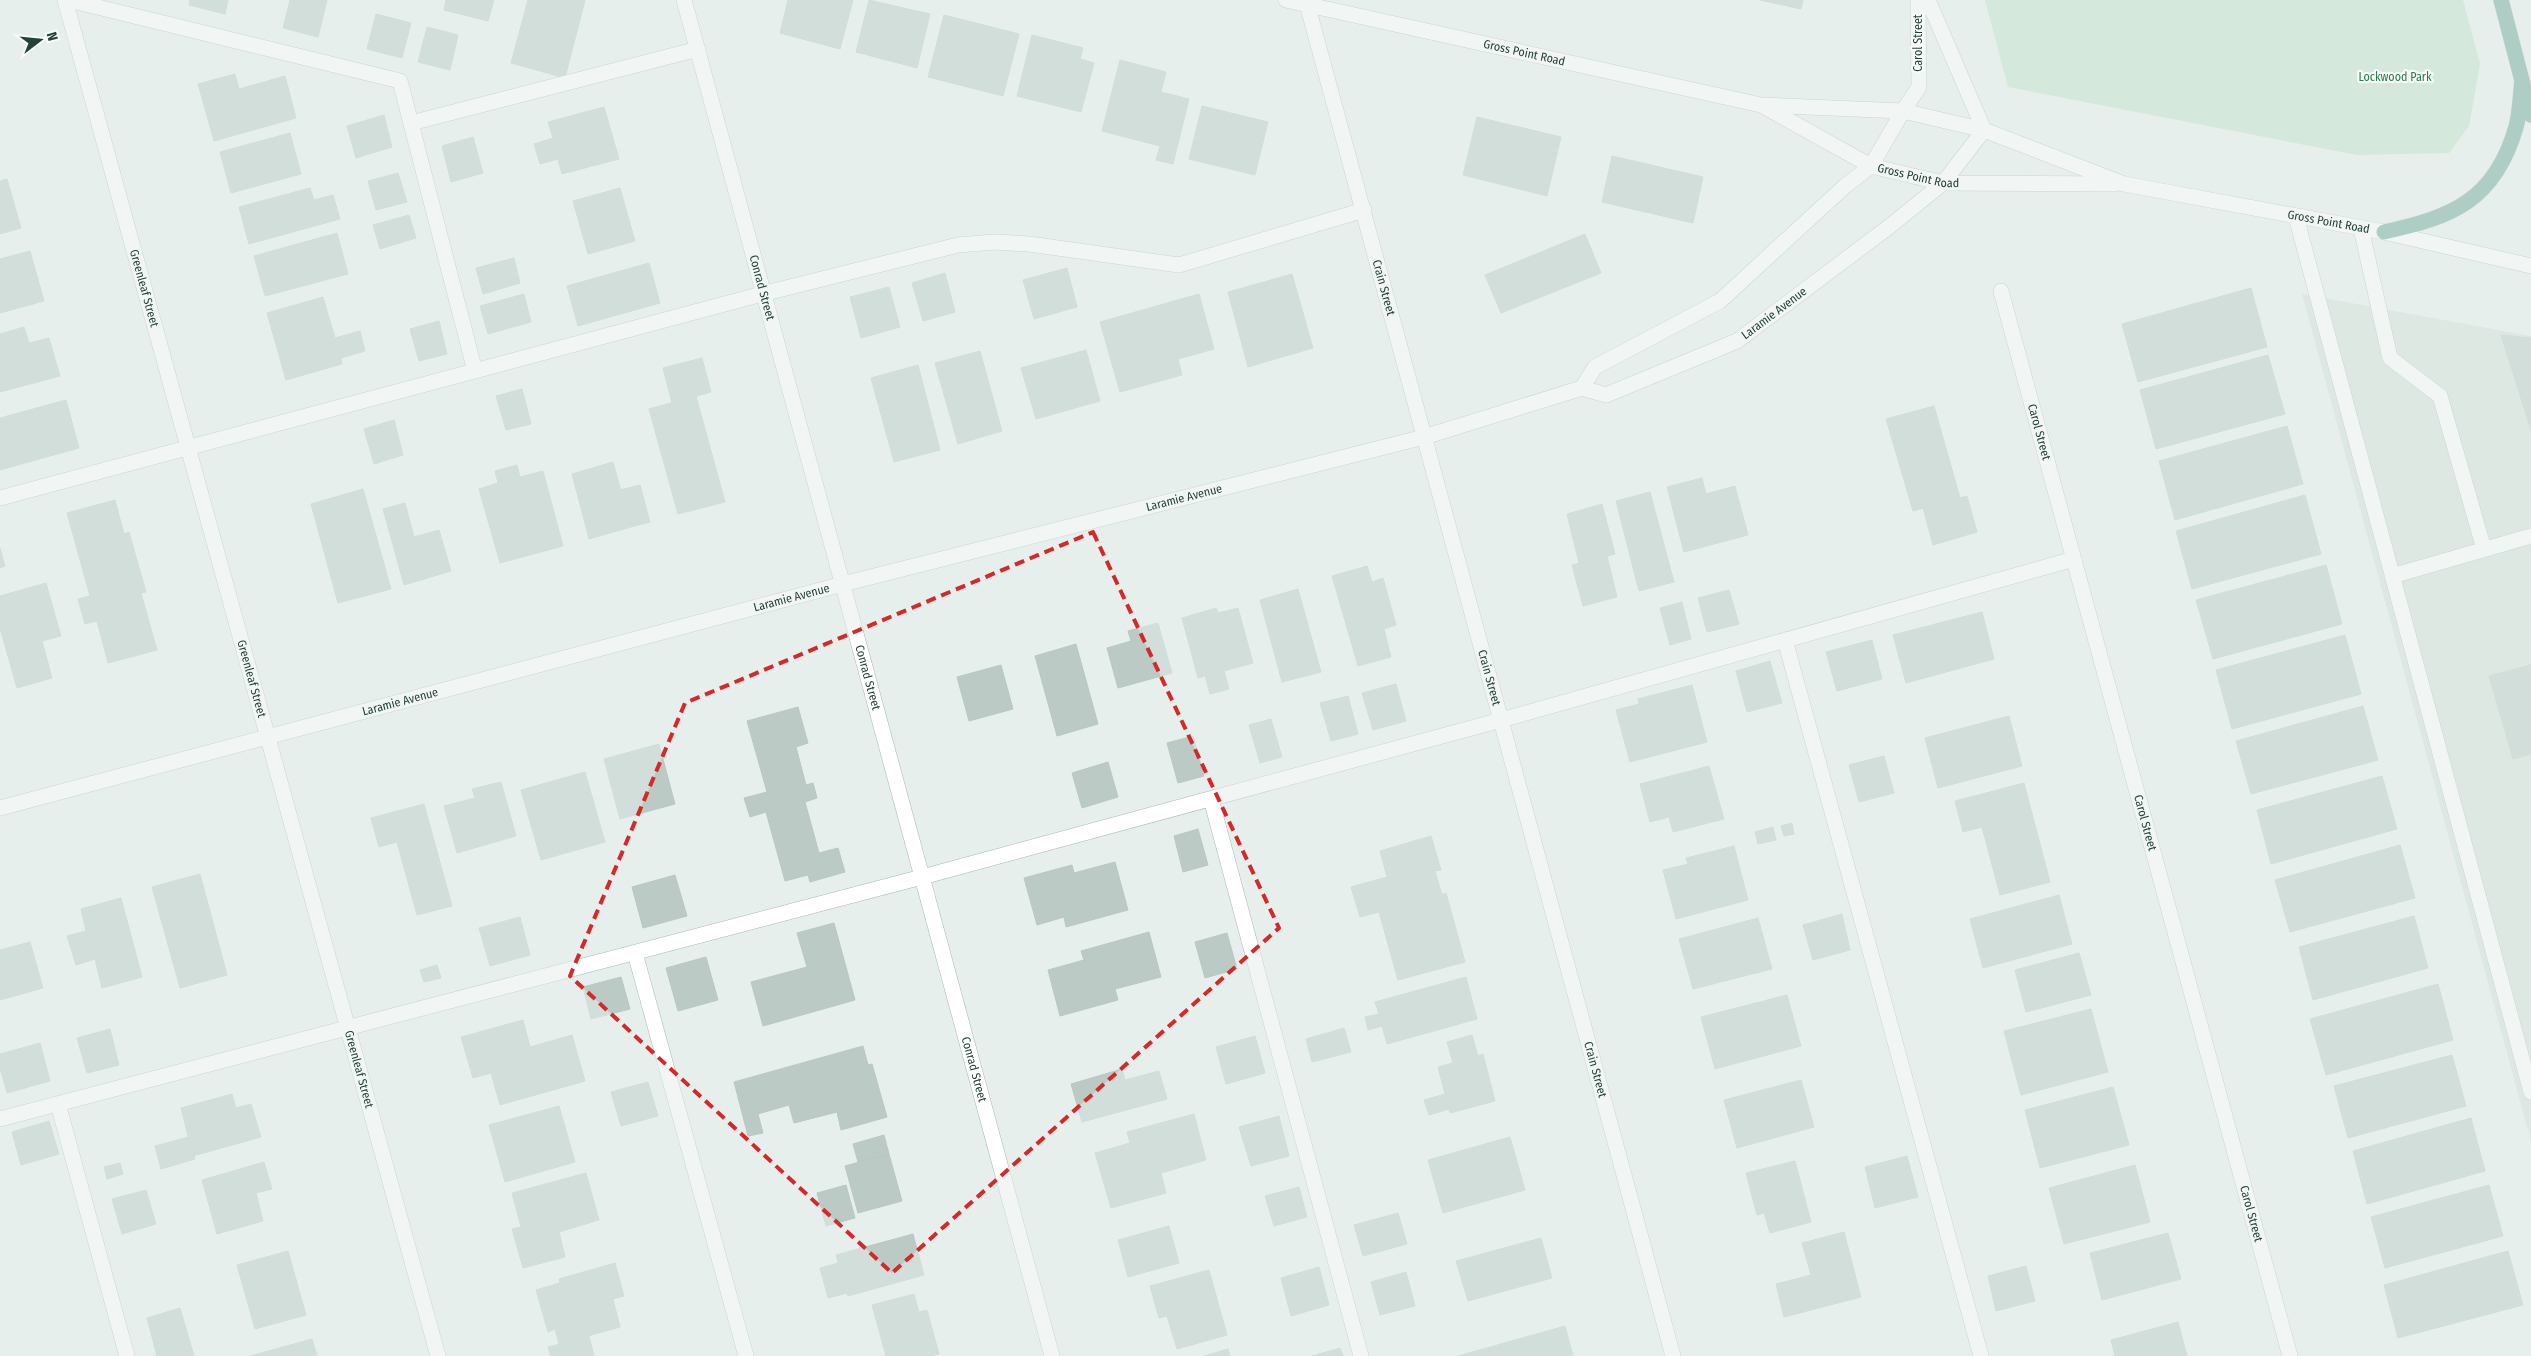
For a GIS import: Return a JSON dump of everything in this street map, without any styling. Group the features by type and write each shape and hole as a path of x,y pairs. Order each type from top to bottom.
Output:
{"main road":[{"path":"2501,0 2531,115"},
{"path":"2384,232 2427,223 2458,208 2486,187 2505,159 2517,125 2522,81"}],"street":[{"path":"67,0 400,81 475,371"},
{"name":"Greenleaf Street","path":"67,0 188,448 438,1356"},
{"name":"Conrad Street","path":"684,0 762,294 843,584 1052,1356"},
{"name":"Gross Point Road","path":"1286,0 1761,105 1903,111 1984,130 2124,184 2384,232 2531,266"},
{"name":"Carol Street","path":"1870,166 1919,88 1918,0"},
{"name":"Carol Street","path":"1928,0 1984,130"},
{"name":"Crain Street","path":"1306,3 1364,210 1674,1356"},
{"path":"411,123 698,49"},
{"name":"Gross Point Road","path":"1761,105 1870,166 1942,183 2124,184"},
{"name":"Laramie Avenue","path":"0,808 843,584 1424,437 1582,388 1606,395 1737,340 1890,226 1942,183 1984,130"},
{"path":"1582,388 1595,367 1720,301 1845,186 1870,166"},
{"path":"0,498 762,294 958,245 994,242 1029,244 1179,265 1364,210"},
{"path":"2296,217 2392,576 2525,1048 2531,1092"},
{"path":"2361,228 2390,358 2440,396 2484,549"},
{"name":"Carol Street","path":"2001,291 2290,1356"},
{"path":"2392,576 2531,536"},
{"path":"0,1119 348,1029 1211,799 1501,720 2074,559"},
{"path":"1785,640 1981,1356"},
{"path":"1211,799 1361,1356"},
{"path":"635,953 746,1356"},
{"path":"58,1104 127,1356"}],"highlighted area":[{"path":"1093,532 1279,928 892,1273 570,976 685,703"}],"shaded area":[{"path":"2302,294 2531,336 2531,1142"}],"green space":[{"name":"Lockwood Park","path":"1985,0 2463,0 2480,64 2469,126 2449,153 2357,155 2008,87"}],"building":[{"path":"190,0 228,0 225,14 189,5"},
{"path":"290,0 327,0 318,37 283,28"},
{"path":"446,0 494,0 488,21 444,10"},
{"path":"528,0 585,0 565,78 511,63"},
{"path":"788,0 853,0 840,49 780,33"},
{"path":"869,0 930,14 917,68 856,52"},
{"path":"1760,0 1803,0 1801,9"},
{"path":"376,14 411,23 402,58 367,49"},
{"path":"944,15 1019,34 1003,96 928,77"},
{"path":"427,27 458,35 450,70 418,62"},
{"path":"1032,35 1083,48 1080,59 1094,63 1081,112 1017,96"},
{"path":"1120,60 1166,72 1161,92 1189,99 1173,164 1156,160 1160,146 1102,131"},
{"path":"235,74 239,89 285,76 296,118 214,141 198,84"},
{"path":"1202,106 1268,122 1255,175 1189,159"},
{"path":"604,107 619,159 562,174 558,159 540,164 534,144 553,138 548,122"},
{"path":"384,115 392,147 356,158 347,126"},
{"path":"1477,117 1561,137 1547,196 1463,175"},
{"path":"290,133 301,174 231,193 220,152"},
{"path":"473,137 483,173 451,182 442,146"},
{"path":"1612,156 1703,177 1693,223 1602,202"},
{"path":"398,173 407,202 376,210 368,181"},
{"path":"7,179 21,228 0,234 0,181"},
{"path":"310,188 314,200 333,195 340,219 249,244 239,207"},
{"path":"620,188 635,241 588,254 573,201"},
{"path":"409,215 416,238 380,249 373,225"},
{"path":"337,233 348,274 265,296 254,256"},
{"path":"1585,234 1601,273 1501,313 1485,275"},
{"path":"30,251 44,301 0,313 0,259"},
{"path":"514,258 520,283 483,294 476,268"},
{"path":"649,263 660,303 578,326 567,286"},
{"path":"1067,268 1077,307 1034,319 1023,280"},
{"path":"945,273 955,312 923,321 912,283"},
{"path":"1292,274 1313,348 1248,367 1228,292"},
{"path":"889,287 900,327 861,338 850,297"},
{"path":"2251,288 2267,347 2138,382 2122,324"},
{"path":"524,294 531,322 488,334 480,306"},
{"path":"1199,294 1214,349 1178,359 1182,375 1120,392 1100,322"},
{"path":"323,297 335,338 360,331 365,351 341,358 342,364 286,380 267,313"},
{"path":"439,321 447,354 419,361 410,329"},
{"path":"24,327 29,343 49,338 60,376 0,392 0,334"},
{"path":"2501,335 2531,338 2531,430"},
{"path":"1086,350 1100,401 1036,419 1021,368"},
{"path":"980,351 1002,431 958,444 935,363"},
{"path":"2268,355 2285,414 2156,449 2140,390"},
{"path":"702,358 711,392 672,403 663,368"},
{"path":"918,365 940,450 894,462 871,378"},
{"path":"522,389 531,424 506,430 496,396"},
{"path":"696,396 725,502 678,514 649,409"},
{"path":"66,400 79,448 0,470 0,418"},
{"path":"1934,406 1960,498 1913,511 1886,419"},
{"path":"394,420 403,455 374,464 364,429"},
{"path":"2287,426 2303,484 2175,520 2159,461"},
{"path":"613,462 631,527 589,539 572,474"},
{"path":"517,465 520,477 543,471 563,546 500,563 479,489 498,483 495,471"},
{"path":"1702,478 1706,494 1735,486 1748,535 1684,552 1667,487"},
{"path":"640,485 650,522 631,527 620,490"},
{"path":"363,489 391,589 338,603 311,504"},
{"path":"1650,492 1674,582 1639,591 1616,501"},
{"path":"2305,495 2321,554 2192,589 2176,531"},
{"path":"1967,496 1977,532 1933,545 1923,508"},
{"path":"115,500 124,534 129,532 146,592 141,593 157,650 108,663 97,621 85,624 78,599 90,596 67,513"},
{"path":"405,503 414,537 439,530 451,571 404,585 383,509"},
{"path":"1602,504 1615,554 1579,563 1567,514"},
{"path":"0,548 5,566 0,568"},
{"path":"1607,556 1617,597 1583,606 1572,565"},
{"path":"2326,565 2342,624 2213,659 2196,600"},
{"path":"1367,566 1372,582 1383,578 1396,625 1384,629 1391,657 1358,666 1332,576"},
{"path":"46,583 61,636 42,641 52,678 17,688 0,628 0,596"},
{"path":"1298,589 1321,672 1282,682 1260,600"},
{"path":"1729,590 1739,624 1707,632 1698,598"},
{"path":"1682,602 1691,639 1670,645 1660,608"},
{"path":"1216,608 1218,613 1238,608 1253,663 1224,671 1229,689 1210,694 1205,676 1198,678 1182,618"},
{"path":"1982,612 1994,659 1906,683 1893,635"},
{"path":"1158,623 1172,673 1118,688 1107,648 1131,641 1128,631"},
{"path":"2345,635 2361,694 2232,729 2216,670"},
{"path":"1872,640 1882,679 1837,691 1826,652"},
{"path":"1076,644 1098,724 1057,736 1035,656"},
{"path":"1770,661 1782,703 1747,712 1736,671"},
{"path":"1001,665 1013,709 969,721 957,677"},
{"path":"2531,665 2531,754 2513,759 2489,676"},
{"path":"1396,684 1406,721 1373,730 1362,693"},
{"path":"1692,685 1707,742 1630,762 1616,710 1639,704 1638,699"},
{"path":"1348,696 1358,734 1331,741 1320,703"},
{"path":"2363,706 2378,760 2251,794 2236,741"},
{"path":"798,707 808,743 796,747 806,785 813,783 817,798 805,802 819,853 838,848 845,872 810,882 808,875 785,881 766,812 750,817 744,798 767,792 747,721"},
{"path":"2009,716 2022,766 1938,788 1925,738"},
{"path":"1271,719 1282,757 1260,763 1249,725"},
{"path":"1193,736 1204,776 1178,783 1167,743"},
{"path":"659,744 675,804 620,819 604,759"},
{"path":"1884,756 1894,793 1859,802 1849,765"},
{"path":"1108,762 1118,797 1082,808 1072,773"},
{"path":"1709,766 1724,819 1673,832 1669,817 1650,822 1640,784"},
{"path":"585,772 605,842 541,860 521,790"},
{"path":"2382,776 2397,829 2271,864 2257,810"},
{"path":"501,782 516,836 457,853 444,806 475,798 472,789"},
{"path":"2024,783 2050,882 2000,895 1982,827 1963,832 1955,801"},
{"path":"424,804 452,906 417,915 397,842 379,847 371,818"},
{"path":"1792,823 1794,834 1784,836 1781,826"},
{"path":"1773,827 1776,840 1758,844 1755,832"},
{"path":"1198,829 1208,865 1183,872 1174,836"},
{"path":"1431,836 1441,870 1435,871 1442,895 1446,893 1465,962 1398,980 1379,912 1360,917 1351,887 1387,877 1380,851"},
{"path":"2400,845 2415,898 2290,932 2275,880"},
{"path":"1734,846 1748,900 1676,919 1663,870 1688,864 1686,858"},
{"path":"1115,862 1128,910 1066,927 1064,917 1037,925 1024,878 1072,865 1074,873"},
{"path":"200,874 227,975 180,988 152,887"},
{"path":"675,875 687,916 643,928 632,887"},
{"path":"2059,895 2072,944 1983,968 1970,919"},
{"path":"121,898 142,977 102,988 95,959 76,965 67,936 86,931 81,909"},
{"path":"1842,914 1850,950 1813,960 1803,925"},
{"path":"2414,916 2428,968 2313,1000 2299,947"},
{"path":"520,917 530,955 490,966 479,928"},
{"path":"1758,918 1772,969 1693,989 1679,939"},
{"path":"834,923 855,1000 763,1026 751,982 807,967 797,933"},
{"path":"1149,932 1161,977 1115,989 1118,1000 1060,1016 1048,970 1084,960 1081,951"},
{"path":"1227,933 1237,969 1205,978 1195,942"},
{"path":"30,942 43,988 0,1000 0,950"},
{"path":"2079,953 2091,995 2026,1012 2015,970"},
{"path":"706,957 718,1000 678,1011 666,968"},
{"path":"437,965 441,978 424,982 420,970"},
{"path":"621,977 630,1009 591,1019 583,987"},
{"path":"1466,977 1477,1019 1387,1044 1382,1026 1368,1030 1365,1017 1379,1014 1375,1002"},
{"path":"2438,984 2453,1040 2326,1075 2310,1019"},
{"path":"1787,995 1801,1046 1715,1069 1701,1017"},
{"path":"2091,1009 2108,1072 2021,1095 2004,1031"},
{"path":"523,1020 530,1047 572,1035 585,1081 500,1105 491,1073 473,1078 461,1037"},
{"path":"1344,1028 1351,1052 1312,1062 1306,1039"},
{"path":"110,1029 119,1065 87,1073 77,1038"},
{"path":"1472,1035 1478,1056 1483,1054 1495,1101 1450,1113 1449,1109 1429,1115 1424,1100 1445,1094 1438,1067 1453,1063 1447,1042"},
{"path":"1255,1036 1265,1073 1226,1084 1216,1047"},
{"path":"40,1043 50,1081 7,1093 0,1068 0,1054"},
{"path":"863,1046 868,1065 872,1064 887,1117 841,1130 837,1112 794,1123 789,1105 758,1114 763,1133 748,1136 734,1082"},
{"path":"2452,1055 2466,1106 2348,1138 2334,1086"},
{"path":"1122,1069 1125,1080 1159,1071 1167,1099 1082,1122 1071,1084"},
{"path":"1801,1080 1814,1127 1737,1148 1724,1100"},
{"path":"648,1082 658,1116 621,1126 611,1092"},
{"path":"2113,1087 2129,1145 2040,1168 2025,1110"},
{"path":"232,1094 236,1108 251,1104 261,1137 193,1156 181,1108"},
{"path":"559,1106 575,1162 505,1182 489,1125"},
{"path":"1194,1114 1206,1160 1161,1173 1166,1193 1111,1208 1095,1153 1130,1143 1127,1132"},
{"path":"1279,1116 1289,1156 1251,1166 1239,1127"},
{"path":"2471,1118 2485,1171 2367,1204 2353,1151"},
{"path":"49,1121 59,1154 21,1165 12,1132"},
{"path":"884,1135 889,1154 858,1162 853,1144"},
{"path":"189,1137 195,1159 161,1169 155,1146"},
{"path":"1510,1137 1525,1190 1443,1213 1428,1160"},
{"path":"889,1154 902,1201 858,1213 845,1166"},
{"path":"1907,1156 1918,1197 1875,1208 1865,1167"},
{"path":"1795,1161 1811,1222 1770,1233 1764,1213 1757,1215 1746,1173"},
{"path":"264,1162 272,1189 256,1193 263,1221 217,1234 202,1180"},
{"path":"120,1163 123,1174 107,1179 104,1167"},
{"path":"2135,1165 2150,1222 2064,1244 2049,1188"},
{"path":"586,1173 599,1220 559,1232 565,1257 523,1268 512,1229 521,1227 512,1193"},
{"path":"846,1185 855,1218 826,1226 817,1193"},
{"path":"2489,1185 2503,1236 2385,1268 2371,1217"},
{"path":"1299,1187 1307,1217 1274,1226 1265,1196"},
{"path":"146,1190 156,1224 122,1234 112,1199"},
{"path":"1398,1213 1407,1244 1363,1256 1354,1225"},
{"path":"1169,1226 1179,1263 1128,1277 1118,1240"},
{"path":"1844,1232 1861,1297 1784,1317 1776,1284 1811,1275 1802,1243"},
{"path":"2168,1233 2181,1279 2102,1300 2090,1253"},
{"path":"913,1234 924,1275 848,1296 847,1293 828,1298 820,1268 838,1263 836,1255"},
{"path":"1541,1238 1552,1278 1468,1301 1456,1261"},
{"path":"288,1251 306,1315 255,1329 237,1265"},
{"path":"2508,1251 2523,1305 2398,1338 2384,1285"},
{"path":"615,1263 624,1296 613,1299 620,1327 559,1344 555,1329 548,1332 536,1290 560,1283 559,1279"},
{"path":"2026,1266 2035,1301 1996,1311 1988,1276"},
{"path":"1319,1267 1329,1305 1291,1316 1281,1278"},
{"path":"1209,1270 1227,1335 1177,1349 1167,1316 1159,1318 1150,1286"},
{"path":"1406,1272 1415,1306 1380,1315 1371,1282"},
{"path":"914,1294 919,1312 927,1310 939,1354 931,1356 886,1356 872,1305"},
{"path":"180,1308 194,1356 157,1356 147,1318"},
{"path":"2178,1322 2187,1356 2115,1356 2111,1340"},
{"path":"1565,1326 1573,1356 1458,1356"},
{"path":"589,1336 594,1356 551,1356 548,1347"},
{"path":"312,1339 317,1356 250,1356"},
{"path":"1340,1348 1343,1356 1312,1356"},
{"path":"1228,1349 1230,1356 1204,1356"}]}
